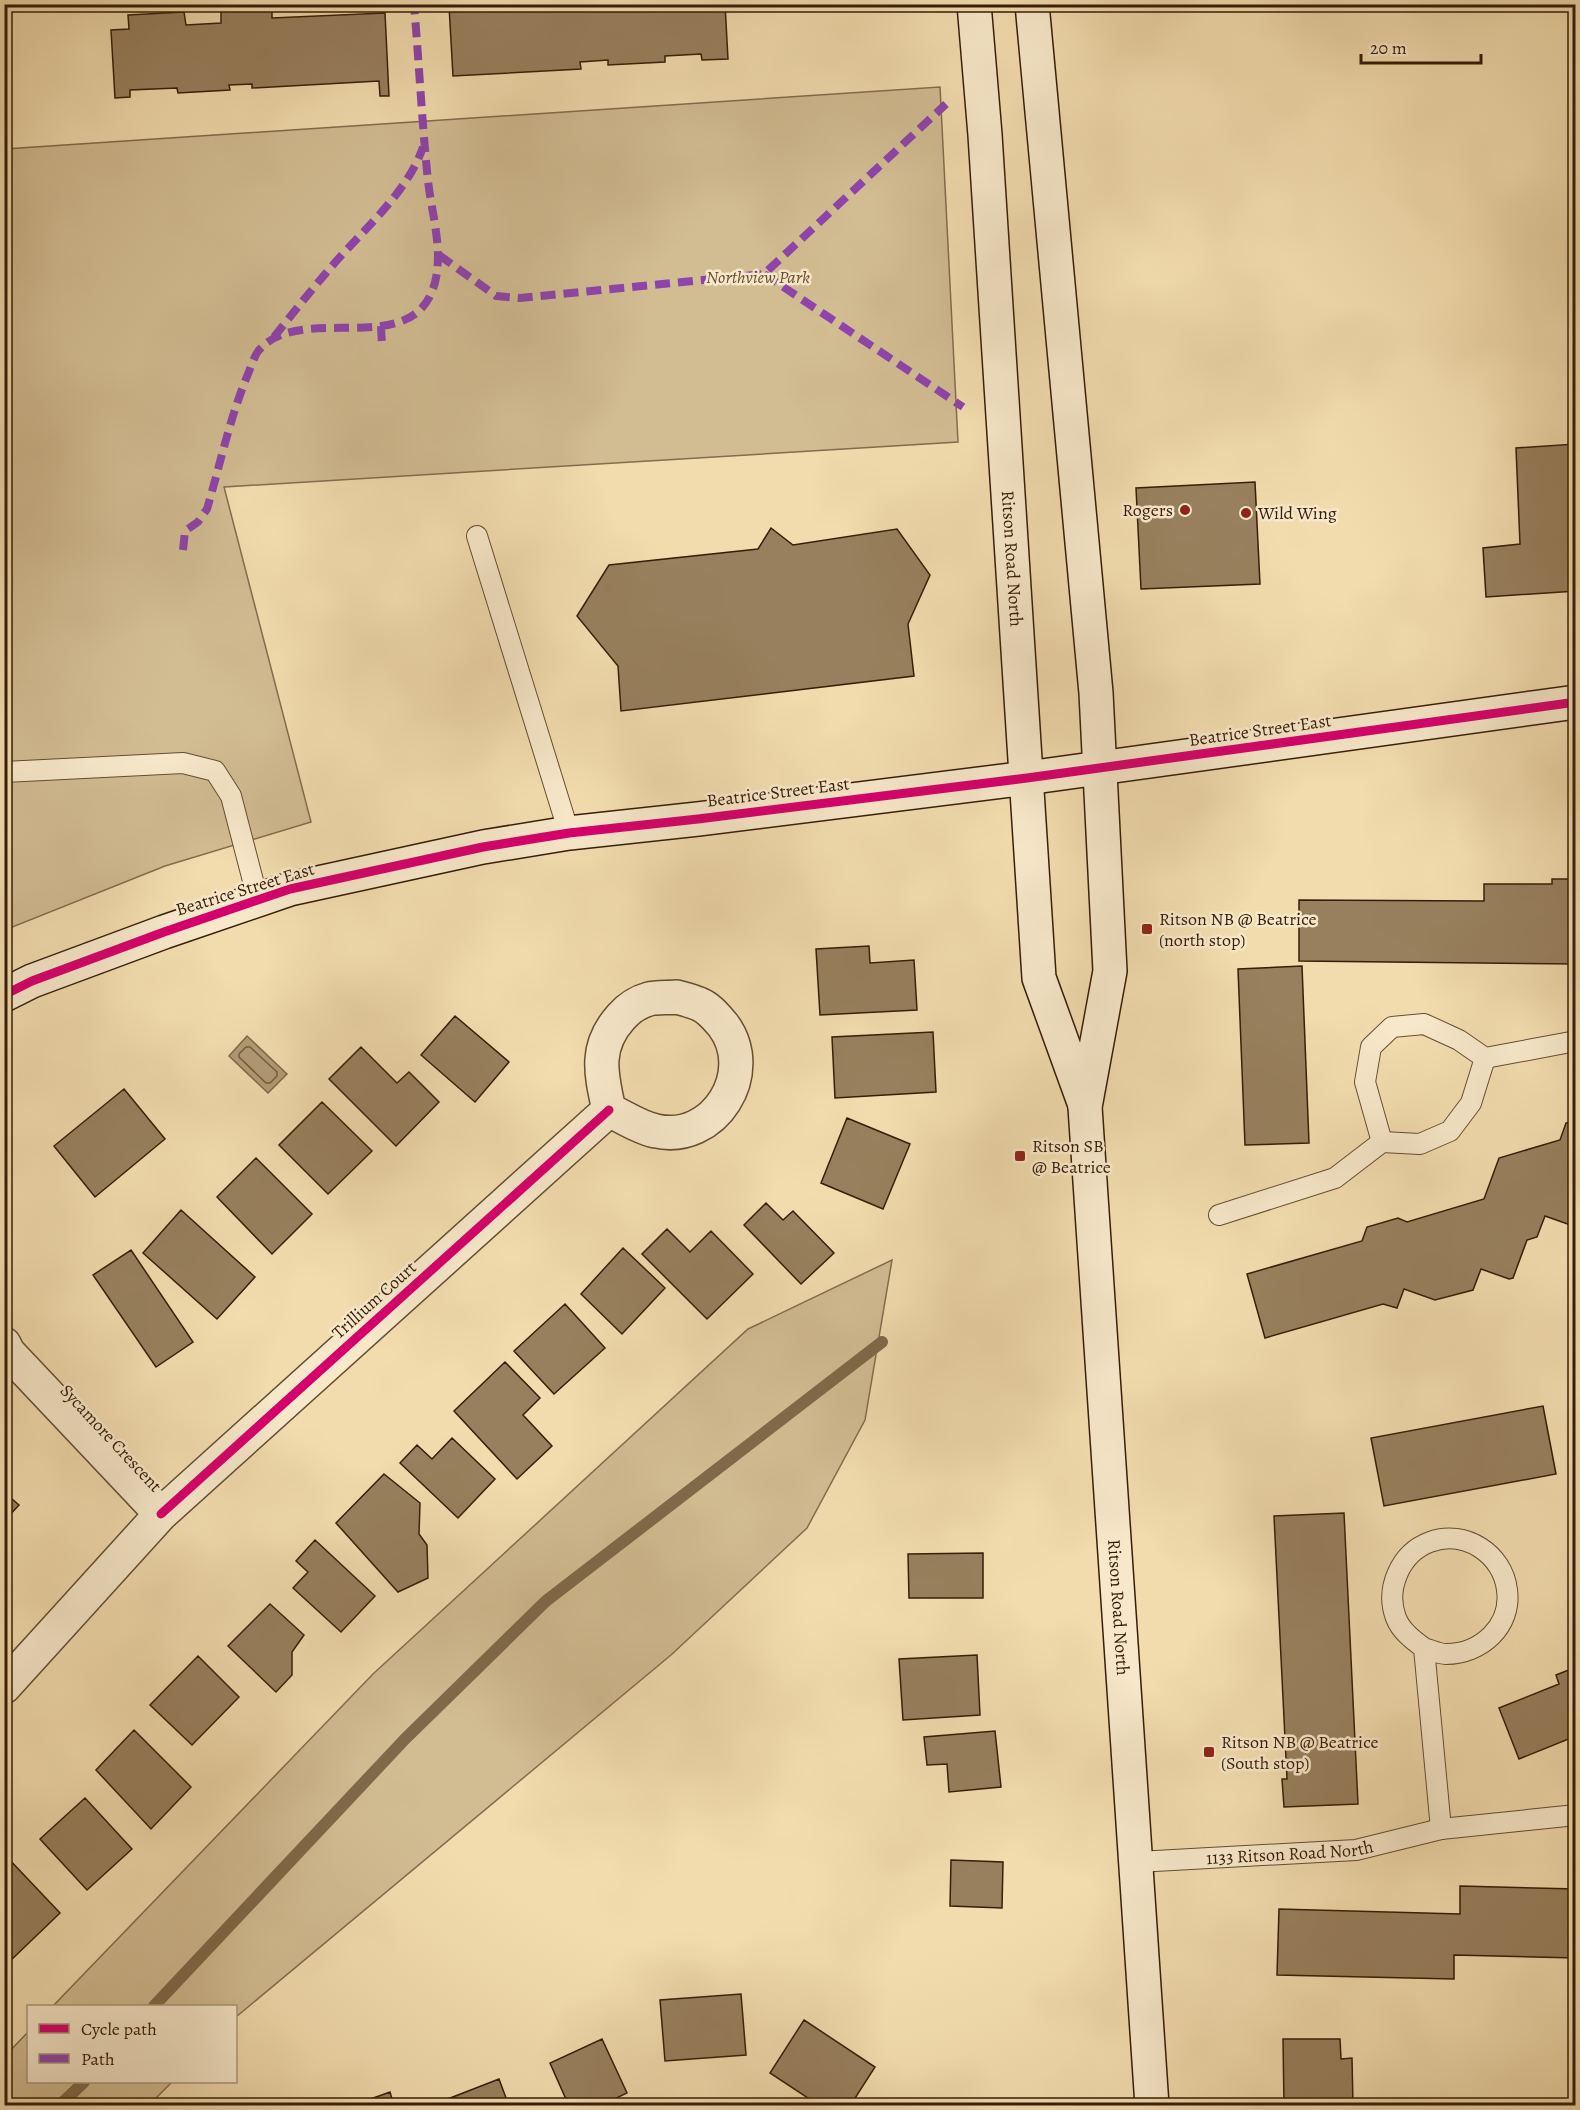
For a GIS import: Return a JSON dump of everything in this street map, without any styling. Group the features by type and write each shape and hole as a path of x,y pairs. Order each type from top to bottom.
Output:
{"main road":[{"name":"Ritson Road North","path":"974,4 985,135 1039,978 1085,1107"},
{"name":"Ritson Road North","path":"1032,4 1101,768 1110,971 1085,1107 1152,2106"},
{"name":"Beatrice Street East","path":"4,996 32,981 164,932 302,886 483,847 569,833 1027,778 1575,702"},
{"path":"677,997 700,1004 715,1015 729,1034 736,1053 735,1077 731,1091 718,1111 694,1127 671,1132 655,1131 609,1110 602,1080 602,1051 610,1029 627,1010 649,999 677,997"},
{"name":"Trillium Court","path":"161,1514 609,1110"},
{"name":"Sycamore Crescent","path":"4,1344 8,1352 161,1514 4,1687"}],"lane":[{"path":"477,536 569,833"},
{"path":"4,772 183,763 214,771 231,796 258,900"},
{"path":"1382,1142 1365,1082 1371,1047 1392,1027 1424,1024 1459,1040 1485,1058 1575,1041"},
{"path":"1219,1215 1335,1178 1382,1142 1420,1144 1450,1131 1471,1103 1485,1058"},
{"path":"1424,1648 1443,1654 1464,1653 1482,1645 1497,1631 1506,1613 1509,1600 1506,1580 1492,1555 1475,1543 1448,1538 1429,1542 1405,1559 1396,1577 1392,1599 1396,1619 1408,1635 1424,1648 1441,1829"},
{"name":"1133 Ritson Road North","path":"1137,1862 1356,1850 1441,1829 1575,1815"}],"green space":[{"name":"Northview Park","path":"940,87 958,442 224,487 311,822 165,866 5,930 5,149"},
{"path":"892,1260 865,1420 807,1528 671,1655 237,2016 237,2005 54,2005 373,1674 748,1329"},
{"path":"27,2033 27,2083 171,2083 149,2105 5,2105 5,2056"}],"water":[{"path":"247,1036 287,1074 268,1093 229,1056"}],"building":[{"path":"725,4 728,59 702,60 701,54 665,56 665,62 608,65 608,60 580,62 581,69 453,76 449,6"},
{"path":"272,7 272,18 385,13 389,96 380,96 379,81 252,88 252,84 229,85 230,90 178,93 177,88 130,90 130,97 115,98 111,30 129,29 128,15 184,12 186,25 221,23 221,10"},
{"path":"1576,444 1576,591 1486,597 1483,548 1520,544 1516,448"},
{"path":"1255,482 1260,584 1141,589 1136,488"},
{"path":"771,528 793,545 897,529 930,575 908,624 914,676 621,711 618,666 577,616 609,565 758,549"},
{"path":"1552,879 1576,879 1576,964 1299,961 1299,900 1484,901 1484,884 1552,884"},
{"path":"869,946 870,963 914,960 917,1010 820,1015 816,949"},
{"path":"1302,966 1309,1143 1245,1145 1238,969"},
{"path":"455,1016 509,1062 475,1102 421,1055"},
{"path":"933,1032 936,1092 835,1098 832,1037"},
{"path":"361,1047 397,1083 409,1072 439,1102 396,1146 329,1079"},
{"path":"124,1089 165,1139 95,1197 54,1146"},
{"path":"322,1102 372,1151 328,1194 279,1145"},
{"path":"847,1118 910,1144 883,1209 821,1183"},
{"path":"1576,1120 1576,1227 1545,1216 1537,1237 1527,1240 1513,1278 1509,1279 1481,1269 1473,1290 1435,1300 1404,1289 1397,1308 1383,1304 1265,1338 1247,1274 1362,1241 1367,1227 1398,1218 1407,1222 1484,1199 1499,1158 1560,1140 1566,1123"},
{"path":"256,1158 312,1214 272,1254 217,1197"},
{"path":"766,1203 783,1220 793,1211 834,1253 801,1284 744,1225"},
{"path":"181,1210 255,1277 217,1319 143,1253"},
{"path":"667,1229 690,1252 711,1231 753,1274 707,1319 642,1254"},
{"path":"623,1248 665,1288 622,1334 581,1294"},
{"path":"131,1250 193,1342 156,1367 93,1275"},
{"path":"565,1304 605,1348 554,1394 514,1351"},
{"path":"505,1362 540,1398 523,1415 552,1446 517,1479 454,1411"},
{"path":"1543,1406 1556,1474 1384,1506 1371,1438"},
{"path":"452,1438 495,1479 458,1518 400,1463 417,1445 432,1459"},
{"path":"384,1474 420,1503 419,1534 427,1545 428,1578 398,1592 336,1523"},
{"path":"4,1492 19,1505 4,1521"},
{"path":"1344,1513 1358,1804 1284,1807 1282,1779 1287,1779 1274,1516"},
{"path":"315,1540 375,1596 341,1632 293,1588 308,1572 296,1561"},
{"path":"983,1553 983,1598 909,1598 908,1554"},
{"path":"270,1604 304,1635 292,1652 292,1675 276,1692 228,1646"},
{"path":"977,1655 980,1715 903,1720 899,1659"},
{"path":"198,1656 239,1697 192,1745 150,1705"},
{"path":"1576,1667 1576,1736 1519,1759 1499,1708 1559,1684 1556,1675"},
{"path":"134,1730 191,1787 151,1829 96,1770"},
{"path":"995,1731 1001,1787 949,1792 947,1764 927,1765 924,1737"},
{"path":"85,1798 132,1849 87,1890 40,1839"},
{"path":"6,1856 60,1913 8,1963 4,1959"},
{"path":"951,1860 1003,1862 1002,1908 950,1906"},
{"path":"1460,1886 1576,1889 1576,1958 1454,1955 1454,1979 1277,1975 1279,1909 1460,1914"},
{"path":"741,1994 746,2055 665,2061 660,2000"},
{"path":"804,2020 875,2067 850,2106 820,2106 770,2073"},
{"path":"602,2039 627,2093 600,2106 569,2106 550,2063"},
{"path":"1283,2039 1340,2039 1341,2059 1352,2058 1353,2106 1284,2106"},
{"path":"499,2079 509,2106 442,2106 440,2102"},
{"path":"390,2092 394,2106 351,2106"}],"waterway":[{"path":"155,2005 405,1739 546,1601 882,1342"},
{"path":"59,2106 83,2083"}],"marked path":[{"path":"183,550 185,531 198,522 207,509 236,407 259,350 278,336 300,330 378,326 401,321 420,310 433,289 438,249 428,181 414,4"},
{"path":"439,255 496,296 520,298 764,274 946,104"},
{"path":"274,337 344,252 396,195 407,180 423,147"},
{"path":"764,274 963,407"},
{"path":"381,326 382,346"}],"cycle path":[{"path":"4,995 32,981 164,932 290,889 483,847 569,833 1027,778 1576,702"},
{"path":"161,1514 609,1110"}],"place":[{"name":"Rogers","path":"1185,510"},
{"name":"Wild Wing","path":"1246,513"},
{"name":"Ritson NB @ Beatrice (north stop)","path":"1147,929"},
{"name":"Ritson SB @ Beatrice","path":"1020,1156"},
{"name":"Ritson NB @ Beatrice (South stop)","path":"1209,1752"}]}
